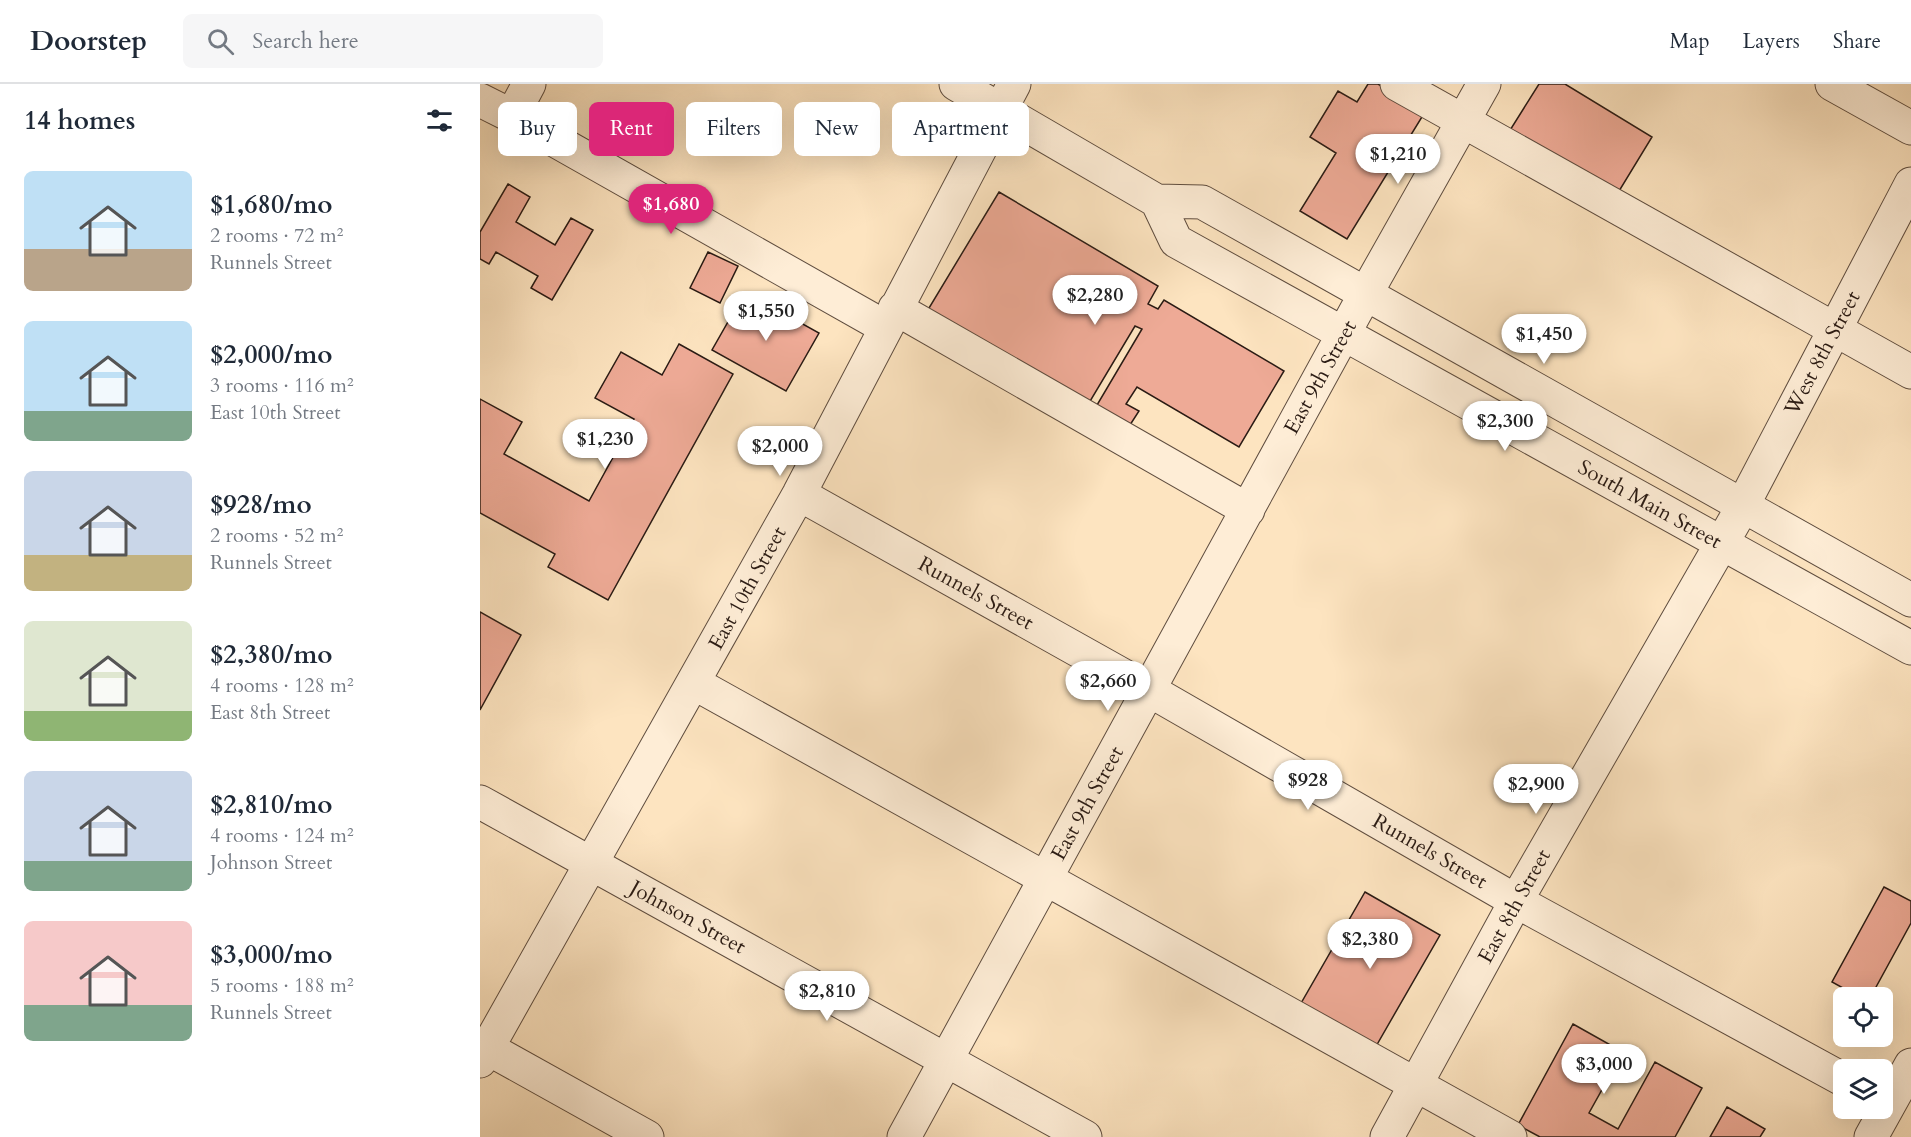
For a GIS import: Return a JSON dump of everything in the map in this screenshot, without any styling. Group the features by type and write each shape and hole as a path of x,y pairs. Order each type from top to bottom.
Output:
{"street":[{"path":"519,102 529,84"},
{"name":"South Main Street","path":"956,84 1007,96 1157,201 1176,241 1355,313 1732,523 1911,648"},
{"path":"1396,84 1911,372"},
{"name":"East 9th Street","path":"904,1137 1355,313 1484,84"},
{"path":"1832,84 1911,128"},
{"name":"East 10th Street","path":"482,1051 593,864 800,494 1007,96"},
{"path":"480,100 498,109"},
{"path":"577,151 1248,510"},
{"name":"West 8th Street","path":"1732,523 1911,184"},
{"name":"South Main Street","path":"1157,201 1202,202 1355,313 1732,523 1911,600"},
{"name":"Runnels Street","path":"800,494 1149,690 1516,901 1833,1074"},
{"name":"East 8th Street","path":"1387,1137 1516,901 1732,523"},
{"path":"694,683 1510,1137"},
{"name":"Johnson Street","path":"480,802 1085,1137"},
{"path":"482,1051 647,1137"},
{"path":"1871,1137 1894,1108 1911,1065"}],"building":[{"path":"1368,84 1378,84 1425,112 1347,239 1300,211 1336,153 1310,137 1338,91 1357,102"},
{"path":"1539,84 1565,84 1652,137 1613,201 1507,135"},
{"path":"508,184 530,197 516,222 555,245 571,218 593,230 552,300 531,288 538,276 496,252 489,264 480,259 480,232"},
{"path":"999,192 1158,286 1148,304 1158,309 1164,300 1284,371 1239,447 1137,387 1126,404 1139,411 1130,425 1097,405 1142,329 1135,326 1086,408 926,313"},
{"path":"708,252 738,266 720,303 690,288"},
{"path":"745,292 819,333 786,391 712,350"},
{"path":"679,344 733,374 608,600 548,567 555,554 480,513 480,399 522,422 504,454 589,501 634,419 595,398 621,352 662,375"},
{"path":"480,612 521,635 480,710"},
{"path":"1884,887 1911,901 1911,923 1876,987 1841,987 1832,982"},
{"path":"1365,892 1440,935 1375,1048 1300,1005"},
{"path":"1573,1024 1623,1052 1589,1113 1618,1129 1655,1062 1702,1088 1675,1137 1540,1137 1518,1125"},
{"path":"1727,1107 1765,1129 1760,1137 1710,1137"}]}
